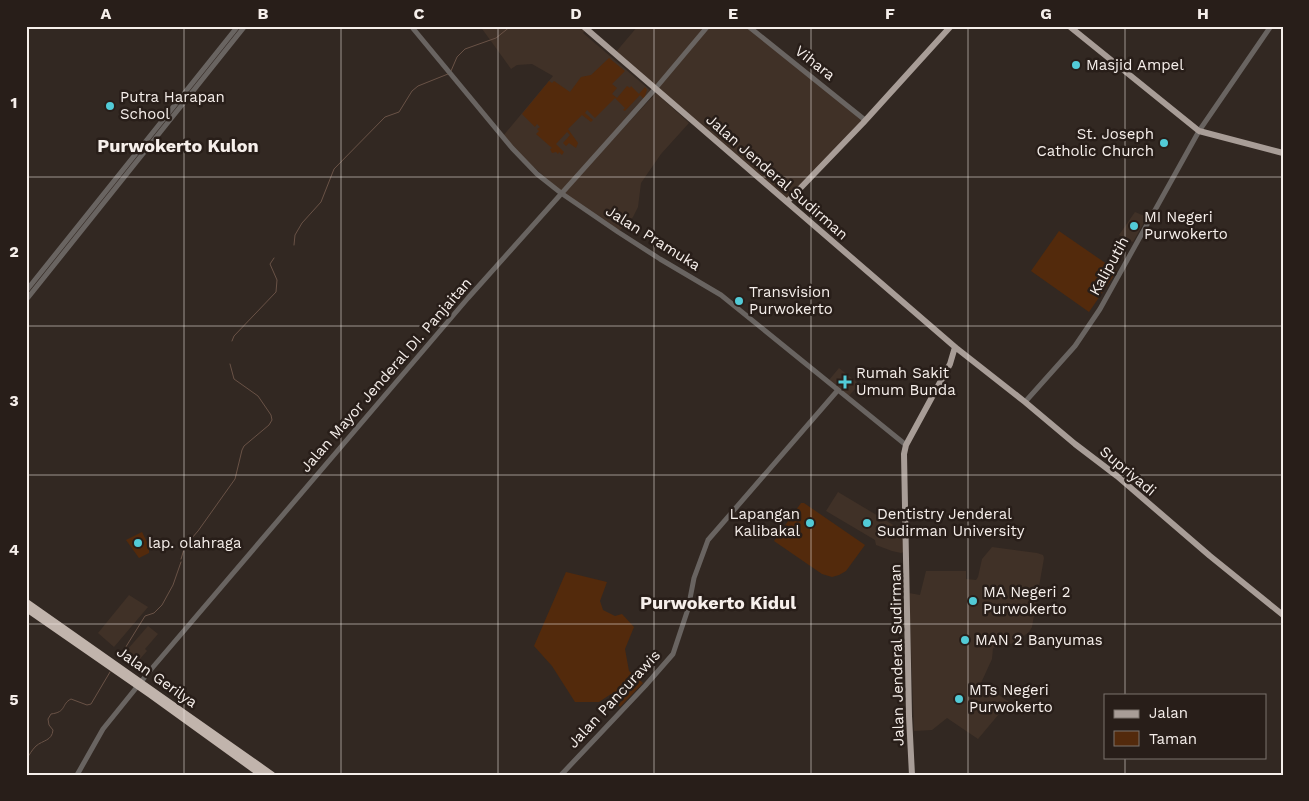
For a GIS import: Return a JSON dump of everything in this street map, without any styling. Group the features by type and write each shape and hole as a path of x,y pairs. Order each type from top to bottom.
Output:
{"highway":[{"name":"Jalan Gerilya","path":"26,602 55,625 237,753 272,775"},
{"name":"Jalan Gerilya","path":"26,608 55,625"},
{"name":"Jalan Gerilya","path":"237,753 262,775"}],"main road":[{"name":"Jalan Jenderal Sudirman","path":"583,26 955,348"},
{"path":"786,202 866,120 951,26"},
{"path":"1069,26 1199,131 1283,153"},
{"path":"906,445 950,364 955,348"},
{"name":"Supriyadi","path":"955,348 1117,476 1283,616"},
{"name":"Jalan Jenderal Sudirman","path":"906,445 904,454 912,775"}],"street":[{"path":"26,291 238,26"},
{"path":"26,300 245,26"},
{"name":"Jalan Pramuka","path":"411,26 524,161 561,193 659,258 721,295 799,356 906,445"},
{"name":"Jalan Mayor Jenderal DI. Panjaitan","path":"77,775 103,728 139,683 444,326 655,89 708,26"},
{"name":"Vihara","path":"748,26 866,120"},
{"name":"Kaliputih","path":"1025,402 1075,346 1100,308 1199,131 1271,26"},
{"path":"214,56 218,61"},
{"path":"42,270 47,274"},
{"name":"Jalan Pancurawis","path":"561,775 673,654 688,609 694,578 708,540 838,390"}],"shaded area":[{"path":"480,26 584,26 587,28 583,33 651,91 562,192 519,154 503,136 553,76 532,64 517,65 511,69"},
{"path":"638,26 747,26 865,120 787,201 615,53"},
{"path":"656,93 689,123 661,154 641,183 638,207 633,217 619,231 563,193"},
{"name":"MI Negeri Purwokerto","path":"1135,212 1147,217 1133,242 1119,235"},
{"name":"Rumah Sakit Umum Bunda","path":"839,368 859,384 849,396 829,380"},
{"name":"Dentistry Jenderal Sudirman University","path":"838,492 895,526 906,528 906,551 901,553 876,545 875,540 826,511"},
{"name":"MA Negeri 2 Purwokerto","path":"992,547 1037,553 1043,555 1044,558 1032,627 1029,632 1014,643 993,648 992,659 981,683 1009,702 978,739 947,718 932,730 914,731 909,593 920,595 926,571 966,571 966,579 976,580 982,559"},
{"path":"129,595 148,607 114,647 98,633"},
{"path":"148,626 158,634 145,649 147,651 138,661 127,650"}],"green space":[{"path":"609,58 625,71 612,84 617,88 612,94 617,98 627,86 630,88 631,86 639,94 645,87 647,90 644,99 640,95 625,111 623,110 625,108 615,98 595,118 587,110 585,113 593,120 591,122 582,115 568,129 578,143 576,148 569,143 566,146 563,143 570,135 567,132 556,144 564,152 562,155 559,152 558,154 556,152 552,153 550,149 552,148 536,134 539,131 537,129 540,127 537,124 535,127 522,114 549,81 552,83 554,81 570,92 581,77 591,75"},
{"path":"1059,231 1117,271 1089,312 1031,271"},
{"name":"Lapangan Kalibakal","path":"801,503 804,503 865,545 846,571 832,577 822,574 774,541"},
{"name":"lap. olahraga","path":"142,532 149,546 149,553 139,558 126,540"},
{"path":"566,572 607,582 600,601 603,610 615,616 622,614 634,627 625,649 629,671 643,683 620,707 611,694 599,702 575,702 552,666 534,646"}],"waterway":[{"path":"451,71 457,57 465,49 496,38 511,26"},
{"path":"294,245 295,235 302,223 321,202 334,169 385,117 399,112 412,91 418,86 448,74"},
{"path":"232,341 234,336 276,292 277,280 270,264 274,258"},
{"path":"181,559 185,546 235,479 244,446 269,425 272,420 271,415 258,396 234,379 230,364"},
{"path":"119,658 145,616 154,613 162,605 173,585 181,562"},
{"path":"26,760 36,746 51,736 53,730 49,725 48,719 51,714 62,710 71,699 87,705 91,704 110,672"}],"place":[{"name":"Masjid Ampel","path":"1076,65"},
{"name":"Putra Harapan School","path":"110,106"},
{"name":"St. Joseph Catholic Church","path":"1164,143"},
{"name":"MI Negeri Purwokerto","path":"1134,226"},
{"name":"Transvision Purwokerto","path":"739,301"},
{"name":"Rumah Sakit Umum Bunda","path":"845,382"},
{"name":"Lapangan Kalibakal","path":"810,523"},
{"name":"Dentistry Jenderal Sudirman University","path":"867,523"},
{"name":"lap. olahraga","path":"138,543"},
{"name":"MA Negeri 2 Purwokerto","path":"973,601"},
{"name":"MAN 2 Banyumas","path":"965,640"},
{"name":"MTs Negeri Purwokerto","path":"959,699"}],"district":[{"name":"Purwokerto Kulon","path":"178,146"},
{"name":"Purwokerto Kidul","path":"718,603"}]}
